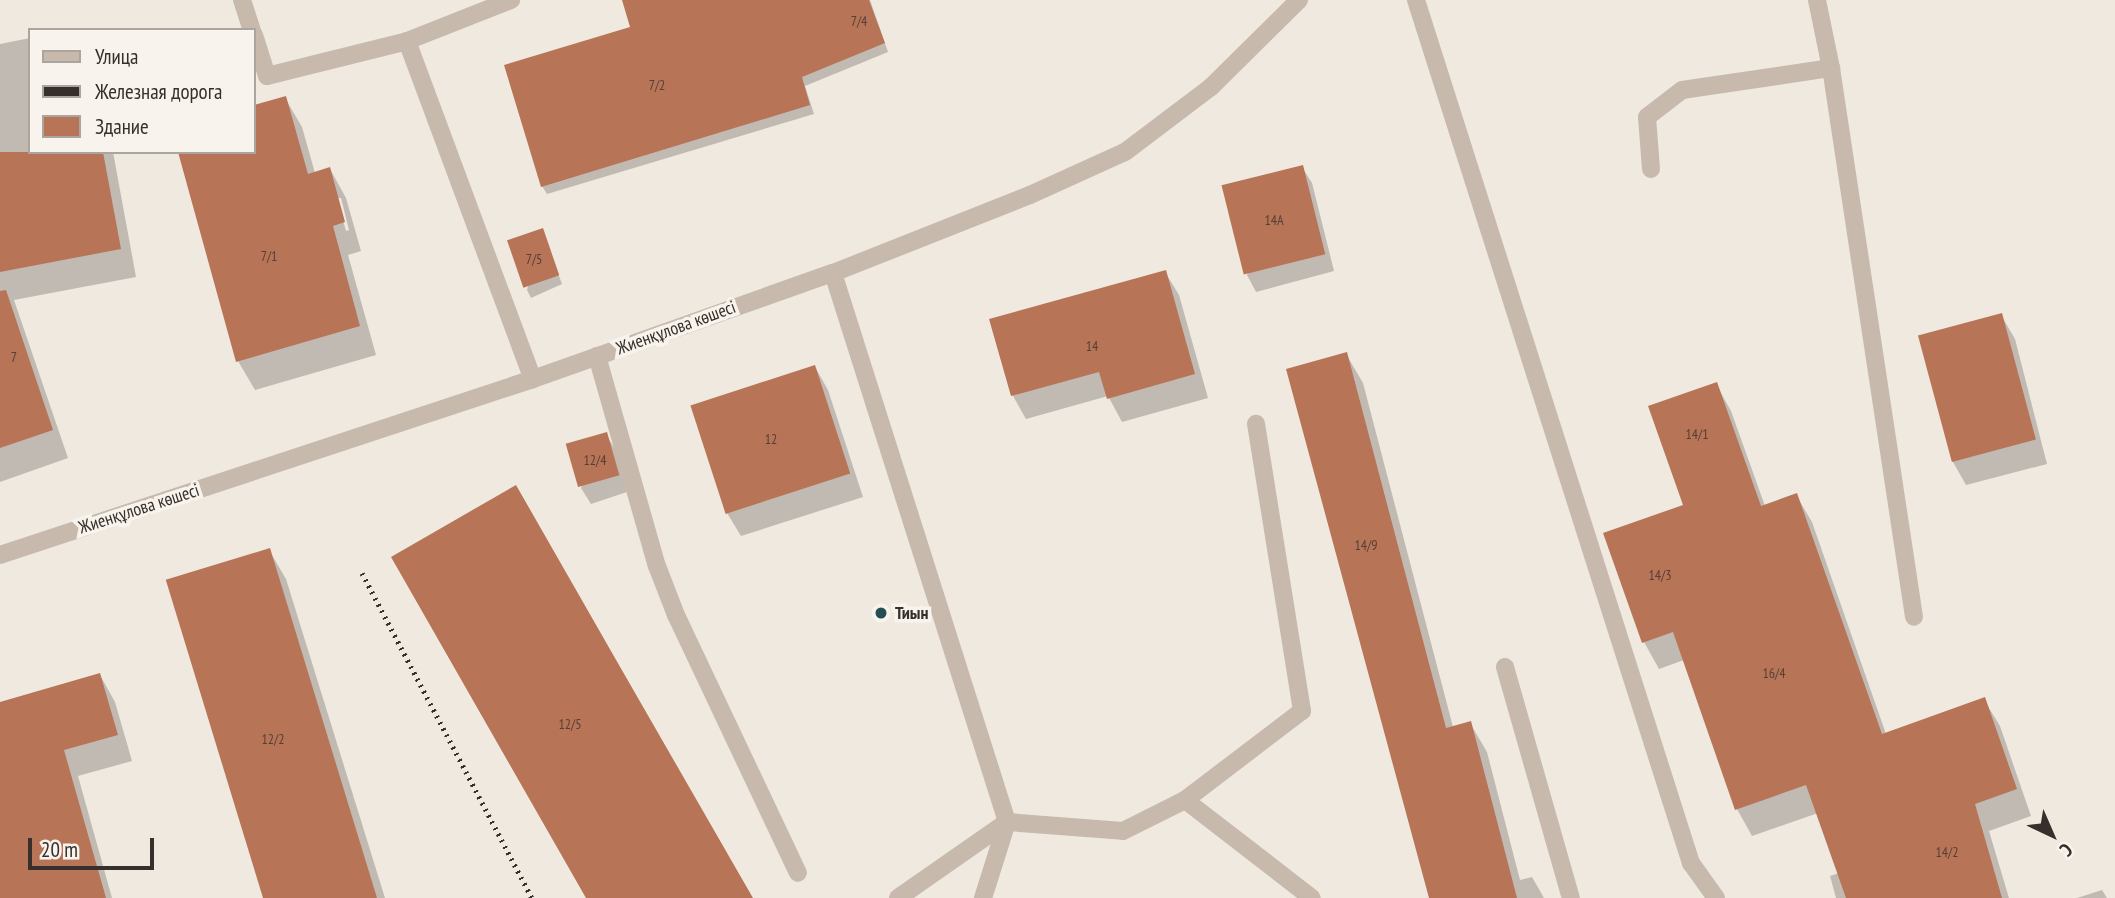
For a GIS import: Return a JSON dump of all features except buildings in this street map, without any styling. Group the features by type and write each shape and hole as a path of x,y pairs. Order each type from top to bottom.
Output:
{"street":[{"path":"242,0 251,28"},
{"path":"256,41 267,76 407,41 511,0"},
{"name":"Жиенқұлова көшесі","path":"0,555 533,379 833,272 1030,195 1125,152 1211,87 1299,0"},
{"path":"1416,0 1691,863 1716,898"},
{"path":"1817,0 1831,68 1913,617"},
{"path":"407,41 533,379"},
{"path":"1651,169 1647,117 1682,90 1831,68"},
{"path":"833,272 1007,822 983,898"},
{"path":"597,356 657,566 676,615 798,873"},
{"path":"898,898 1007,822 1123,831 1185,800 1302,711 1256,424"},
{"path":"1505,667 1571,898"},
{"path":"1185,800 1312,898"}],"railway":[{"path":"362,573 532,898"}],"place":[{"name":"Тиын","path":"881,613"}]}
